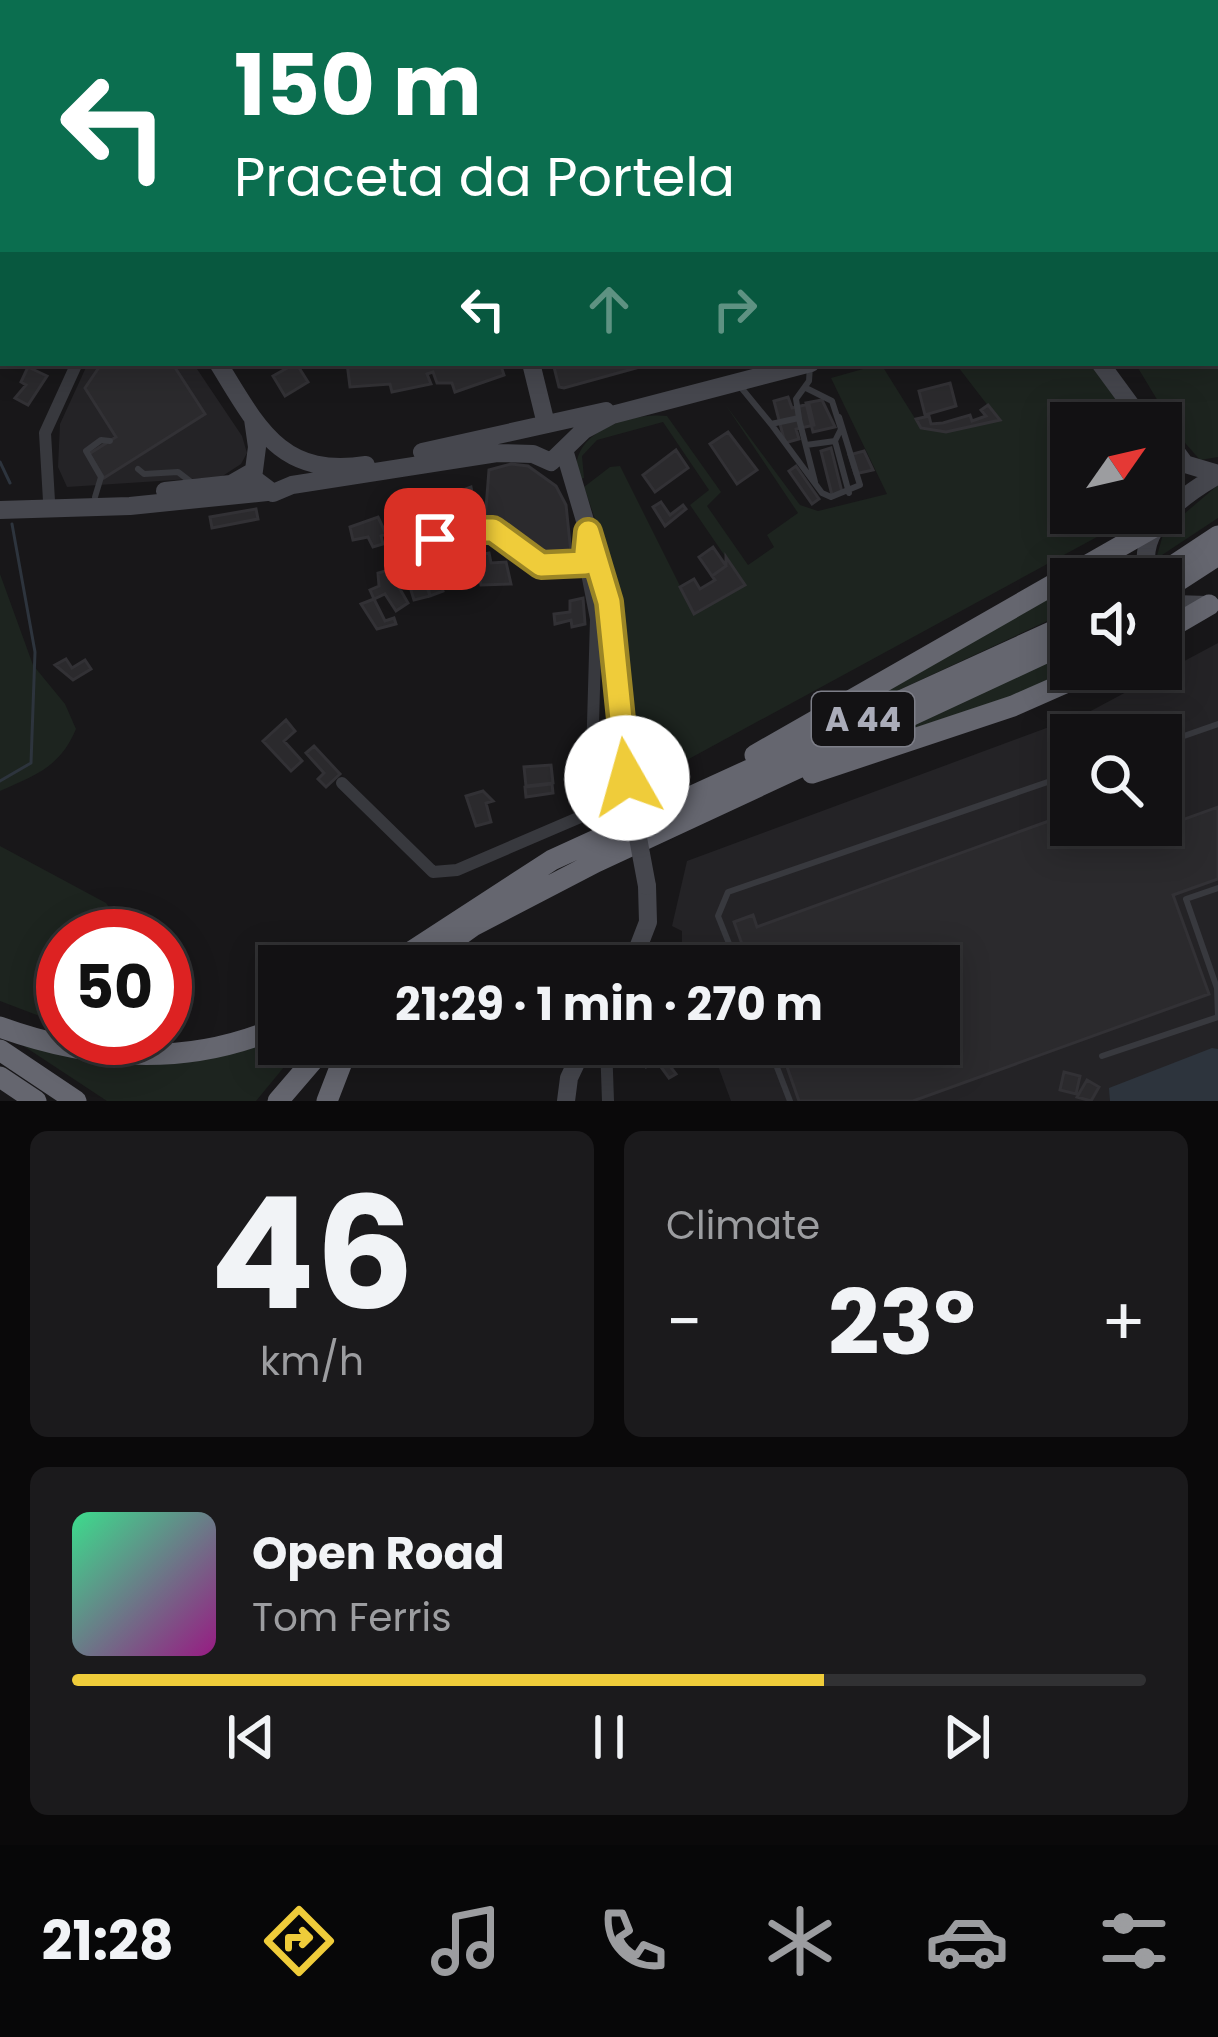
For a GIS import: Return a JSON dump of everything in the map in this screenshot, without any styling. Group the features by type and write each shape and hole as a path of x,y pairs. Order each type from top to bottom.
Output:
{"highway":[{"path":"654,812 1142,534"},
{"path":"1182,566 1218,536"},
{"path":"1182,573 1218,555"},
{"path":"1182,621 1214,604"},
{"name":"A 44","path":"420,945 521,877 1050,633"},
{"name":"A 44","path":"448,945 503,909 709,807 1050,651"},
{"path":"709,807 1050,690"},
{"path":"0,1027 76,1050 140,1055 212,1048 258,1034"},
{"path":"0,1050 76,1101"},
{"path":"265,1101 295,1065"},
{"path":"278,1101 309,1065"},
{"path":"327,1101 341,1065"},
{"path":"0,1077 36,1101"}],"main road":[{"path":"220,366 253,419 291,456 292,485"},
{"path":"532,366 545,425"},
{"path":"3,510 49,500 231,484 270,448 343,468 627,410 786,366"},
{"path":"1102,366 1129,402"},
{"path":"1120,366 1143,402"},
{"path":"3,510 153,504 267,492 478,455 539,458 566,450 584,430 627,410"},
{"path":"253,419 254,464 267,492"},
{"path":"545,425 566,434 571,487 609,602 627,778 647,886 648,922 639,945"},
{"path":"545,425 530,436 539,458 571,487"},
{"path":"1182,460 1218,474"},
{"path":"1182,501 1218,474"},
{"path":"1182,604 1214,604"},
{"path":"566,1101 575,1065"}],"street":[{"path":"49,500 45,433 76,366"},
{"path":"404,548 466,530 493,530 541,565 585,563"},
{"path":"343,783 434,872 457,870 585,815 591,794 596,619 585,563 588,532"},
{"path":"607,1065 608,1101"}],"lane":[{"path":"810,366 806,388 796,399 816,485"},
{"path":"736,382 816,485 832,497 849,493 860,481 838,417 826,394 806,388"},
{"path":"838,417 835,441 849,493"},
{"path":"771,424 799,418"},
{"path":"95,497 100,477 86,451 101,440 110,441"},
{"path":"806,446 835,441"},
{"path":"138,469 144,474 178,472 199,488"},
{"path":"1182,737 1218,724"},
{"path":"729,945 718,916 728,892 1050,782"},
{"path":"1102,1056 1218,1017 1217,988 1186,899 1218,888"},
{"path":"776,1065 790,1101"}],"shaded area":[{"path":"87,366 195,366 242,436 247,453 241,464 221,477 67,487 58,467 60,424"},
{"path":"882,366 921,428 946,432 999,420 957,366 1093,366 1120,402 1050,402 1050,534 1102,534 1050,558 1050,563 641,785 620,591 584,487 610,467 620,466 694,614 744,584 690,505 709,490 663,422 597,440 582,456 584,478 578,480 577,463 591,438 620,422 667,416 721,492 707,506 748,565 774,547 767,535 798,513 725,404 800,505 818,511 887,494 831,378"},
{"path":"1137,366 1218,366 1218,457 1200,460 1182,439 1182,402 1159,402"},
{"path":"1218,485 1218,518 1156,558 1163,534 1182,534 1182,516"},
{"path":"0,574 33,665 65,704 76,729 54,761 0,791"},
{"path":"1050,593 1050,620 796,738"},
{"path":"1218,643 1218,1101 731,1101 718,1065 960,1065 960,945 682,945 682,931 672,926 687,861 1050,727 1050,846 1182,846 1182,714 1084,714 1130,690 1182,690 1182,662"},
{"path":"1050,658 1050,680 1021,696 852,751"},
{"path":"0,846 110,909 36,909 36,1015 0,1001"},
{"path":"258,1035 258,1065 286,1065 256,1101 107,1101 52,1065 192,1065 192,1043"},
{"path":"13,1039 36,1045 36,1054"},
{"path":"1218,1049 1218,1101 1110,1101 1109,1088"}],"building":[{"path":"100,366 174,366 205,414 104,478 89,454 116,437 85,388"},
{"path":"298,366 308,382 285,396 273,376"},
{"path":"347,366 501,366 504,375 455,392 452,383 437,383 433,372 427,374 431,384 392,392 390,384 350,387"},
{"path":"554,366 643,366 564,388 559,387"},
{"path":"28,367 47,376 28,405 15,398 26,385 21,382"},
{"path":"950,383 956,406 925,415 919,391"},
{"path":"788,397 792,408 809,404 814,425 796,429 799,439 785,443 774,401"},
{"path":"822,400 835,427 813,432 806,403"},
{"path":"988,405 1000,420 946,432 921,428 916,419 929,416 931,424 970,415 972,421 986,416 981,410"},
{"path":"728,432 757,470 737,484 710,444"},
{"path":"831,448 842,492 832,495 821,451"},
{"path":"676,450 688,468 655,492 643,475"},
{"path":"864,451 873,470 855,474 849,455"},
{"path":"511,464 528,466 556,486 566,505 571,553 552,554 485,521 489,470"},
{"path":"796,466 819,499 812,504 789,471"},
{"path":"471,487 475,507 458,511 455,493"},
{"path":"445,495 452,519 440,524 432,499"},
{"path":"429,498 440,524 426,526 417,502"},
{"path":"410,502 417,529 405,531 397,506"},
{"path":"661,502 670,515 683,505 686,509 665,526 653,507"},
{"path":"256,509 258,519 212,528 210,517"},
{"path":"378,517 386,534 381,536 383,544 373,547 368,537 353,540 350,527"},
{"path":"713,547 726,566 712,576 699,557"},
{"path":"489,553 491,563 506,562 511,584 481,585 475,556"},
{"path":"726,557 745,585 694,614 680,587 694,579 700,589 715,580 712,576 726,566"},
{"path":"437,569 443,591 430,596 425,571"},
{"path":"389,570 408,603 396,611 385,594 374,599 370,590 379,586 378,573"},
{"path":"421,570 430,596 414,600 406,574"},
{"path":"583,598 585,624 572,627 571,620 555,624 554,614 570,612 570,601"},
{"path":"374,599 385,621 394,618 396,624 377,629 361,604"},
{"path":"66,659 72,668 85,660 91,669 73,680 55,665"},
{"path":"286,720 295,731 284,741 302,761 291,771 263,741"},
{"path":"314,746 340,774 326,787 318,779 324,773 306,753"},
{"path":"551,765 553,783 526,786 524,767"},
{"path":"552,784 553,793 526,797 525,787"},
{"path":"483,791 493,801 486,803 491,822 476,826 466,796"},
{"path":"1218,807 1218,879 1173,895 1209,994 913,1101 799,1101 786,1065 960,1065 960,945 742,945 734,922 753,915 757,927 1050,821 1050,846 1182,846 1182,820"},
{"path":"660,1065 669,1065 676,1074 669,1078"},
{"path":"1064,1072 1080,1076 1076,1094 1060,1090"},
{"path":"1087,1080 1099,1087 1091,1101 1077,1097"}],"waterway":[{"path":"0,462 10,483"},
{"path":"0,781 31,763 35,652 12,524"}],"route":[{"path":"435,539 466,530 493,530 541,565 585,563 583,540 588,532 609,602 627,778"}]}
